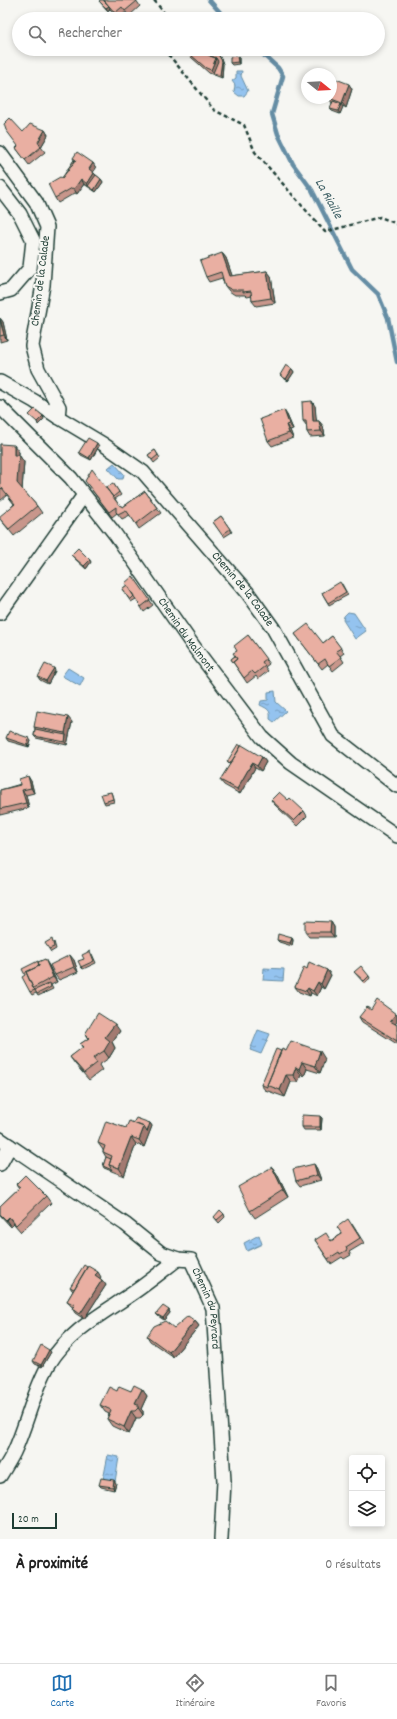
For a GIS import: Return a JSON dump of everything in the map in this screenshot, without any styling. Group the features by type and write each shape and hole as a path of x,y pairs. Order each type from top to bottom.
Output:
{"street":[{"name":"Chemin de la Calade","path":"0,153 36,202 47,227 41,298 32,346 38,369 59,407 58,417"},
{"path":"0,188 20,214 33,240 30,268 11,290 0,293"},
{"name":"Chemin de la Calade","path":"0,382 9,385 103,444 143,472 251,598 273,628 309,696 333,736 397,786"},
{"name":"Chemin du Malmont","path":"0,407 71,478 115,534 194,647 262,737 291,763 397,836"},
{"path":"0,613 84,495"},
{"path":"0,1164 5,1142"},
{"name":"Chemin du Peyrard","path":"5,1142 125,1224 161,1253 178,1259 191,1260 213,1308 224,1481 221,1539"},
{"path":"0,1476 14,1452 49,1364 64,1345 76,1331 91,1319 128,1297 178,1259"}],"path":[{"path":"154,0 163,12"},
{"path":"170,56 214,110 244,125 255,152 325,232 380,217 397,224"}],"water":[{"path":"236,71 242,71 241,76 248,91 244,96 239,96 234,92 235,85 232,81 236,78"},
{"path":"114,463 124,474 123,479 118,479 108,468"},
{"path":"348,612 354,613 366,631 355,639 343,620 344,616"},
{"path":"68,668 84,678 80,686 62,676"},
{"path":"275,691 276,702 286,711 274,722 270,719 268,710 260,705 261,701 268,700 268,692"},
{"path":"264,968 284,969 283,981 263,980"},
{"path":"258,1030 270,1034 261,1054 250,1050"},
{"path":"259,1235 262,1244 247,1251 244,1243"},
{"path":"108,1455 119,1457 115,1482 103,1480"}],"building":[{"path":"103,0 109,6 106,8 99,1"},
{"path":"104,0 137,1 125,11 122,7 114,12"},
{"path":"192,56 211,56 216,58 211,70 206,68"},
{"path":"210,56 219,56 222,61 220,75 213,73 218,61 216,58"},
{"path":"237,56 238,62 230,63 230,57"},
{"path":"337,79 349,84 342,103 337,101"},
{"path":"337,102 341,104 338,111 330,109 332,104 337,104"},
{"path":"10,118 23,132 30,124 45,130 38,142 41,147 25,160 16,148 18,146 6,130 4,124"},
{"path":"77,152 93,163 89,169 94,173 87,184 81,179 74,189 72,188 55,198 48,184 60,177 62,178 76,160 73,158"},
{"path":"74,160 75,161 68,171 67,170"},
{"path":"96,175 101,179 94,190 88,186"},
{"path":"222,253 230,276 267,271 271,298 252,301 251,291 243,292 243,290 232,290 225,286 221,272 206,277 200,261"},
{"path":"0,320 4,335 0,336"},
{"path":"286,365 292,369 286,379 280,375"},
{"path":"312,401 313,421 319,421 321,431 307,432 306,421 303,421 302,402"},
{"path":"35,409 43,416 37,422 29,415"},
{"path":"284,410 289,424 286,425 289,433 268,441 260,419"},
{"path":"88,438 97,443 89,458 79,452"},
{"path":"0,444 14,445 14,455 19,455 17,483 37,506 9,529 0,519 0,516 15,504 2,488 0,490"},
{"path":"155,450 158,455 152,460 148,455"},
{"path":"92,469 119,505 123,507 145,491 157,508 136,524 126,510 118,514 116,512 116,507 109,512 85,481"},
{"path":"113,483 119,492 113,497 106,488"},
{"path":"221,516 230,529 222,535 213,522"},
{"path":"78,548 90,560 84,566 71,555"},
{"path":"133,576 150,600 141,607 125,583"},
{"path":"340,582 346,592 328,603 322,593"},
{"path":"127,585 134,596 130,600 122,589"},
{"path":"308,624 323,643 332,636 341,648 336,651 341,657 329,666 325,659 318,664 295,634"},
{"path":"248,635 266,659 262,662 265,666 255,674 252,671 244,678 233,662 237,659 233,653 237,651 234,646"},
{"path":"235,656 237,659 233,662 231,659"},
{"path":"45,664 54,668 46,681 38,677"},
{"path":"37,711 68,717 65,733 34,727"},
{"path":"35,729 66,735 65,742 34,736"},
{"path":"9,731 29,738 27,745 6,738"},
{"path":"238,744 241,746 230,764 227,762"},
{"path":"242,745 262,757 257,766 252,763 237,789 220,780"},
{"path":"28,776 31,788 22,790 26,803 0,809 0,790 20,785 19,779"},
{"path":"111,792 113,799 104,802 101,794"},
{"path":"279,792 288,800 290,798 304,811 294,821 271,800"},
{"path":"305,921 331,922 330,932 305,932"},
{"path":"278,934 292,938 290,943 277,940"},
{"path":"52,939 54,947 49,949 45,943"},
{"path":"90,951 94,961 81,967 78,961 84,959 82,955"},
{"path":"70,955 74,967 55,975 50,965"},
{"path":"45,959 53,977 33,988 26,972 39,966 38,962"},
{"path":"38,961 39,966 26,972 35,990 30,992 22,977 25,975 22,969"},
{"path":"309,962 327,970 321,984 318,982 313,991 308,988 306,991 295,987 304,967 307,969"},
{"path":"361,966 369,976 364,981 354,972"},
{"path":"50,983 51,987 37,994 35,990"},
{"path":"377,1000 396,1014 390,1021 397,1025 397,1041 359,1017 367,1007 371,1010"},
{"path":"98,1013 115,1024 105,1037 110,1041 104,1051 93,1058 97,1063 84,1073 70,1057 83,1047 80,1044 89,1038 85,1034"},
{"path":"291,1041 320,1051 315,1066 302,1062 299,1069 296,1067 293,1075 286,1075 280,1090 267,1085 282,1049 286,1051"},
{"path":"276,1049 281,1051 267,1085 268,1087 261,1085"},
{"path":"302,1115 320,1116 320,1127 302,1127"},
{"path":"136,1118 150,1123 147,1132 144,1127 133,1123"},
{"path":"106,1121 126,1128 129,1121 144,1127 139,1140 131,1137 119,1168 109,1165 112,1156 103,1152 105,1146 98,1143"},
{"path":"106,1157 111,1159 109,1165 112,1170 103,1166"},
{"path":"314,1164 317,1175 296,1181 293,1169"},
{"path":"272,1167 283,1190 250,1211 238,1187"},
{"path":"25,1175 46,1196 16,1225 9,1217 6,1220 0,1214 0,1206 20,1187 16,1184"},
{"path":"220,1210 224,1214 217,1220 214,1217"},
{"path":"348,1219 360,1238 346,1247 347,1250 340,1254 339,1252 328,1259 315,1240 326,1233 331,1241 342,1234 337,1227"},
{"path":"84,1265 87,1267 74,1289 70,1287"},
{"path":"88,1266 98,1272 95,1275 102,1280 80,1314 72,1308 75,1305 67,1301"},
{"path":"163,1306 169,1310 163,1318 156,1314"},
{"path":"188,1316 195,1321 169,1352 147,1336 154,1326 165,1321 174,1328"},
{"path":"41,1345 49,1350 41,1365 33,1361"},
{"path":"134,1385 142,1389 135,1403 138,1404 138,1408 135,1411 131,1411 124,1427 107,1419 111,1410 100,1405 109,1387 117,1391 119,1386 131,1391"},
{"path":"101,1478 114,1480 113,1487 99,1485"}],"waterway":[{"name":"La Riaille","path":"209,0 220,12"},
{"name":"La Riaille","path":"265,56 278,68 283,76 272,114 278,134 293,164 312,190 352,269 378,294 388,318 397,362"}]}
